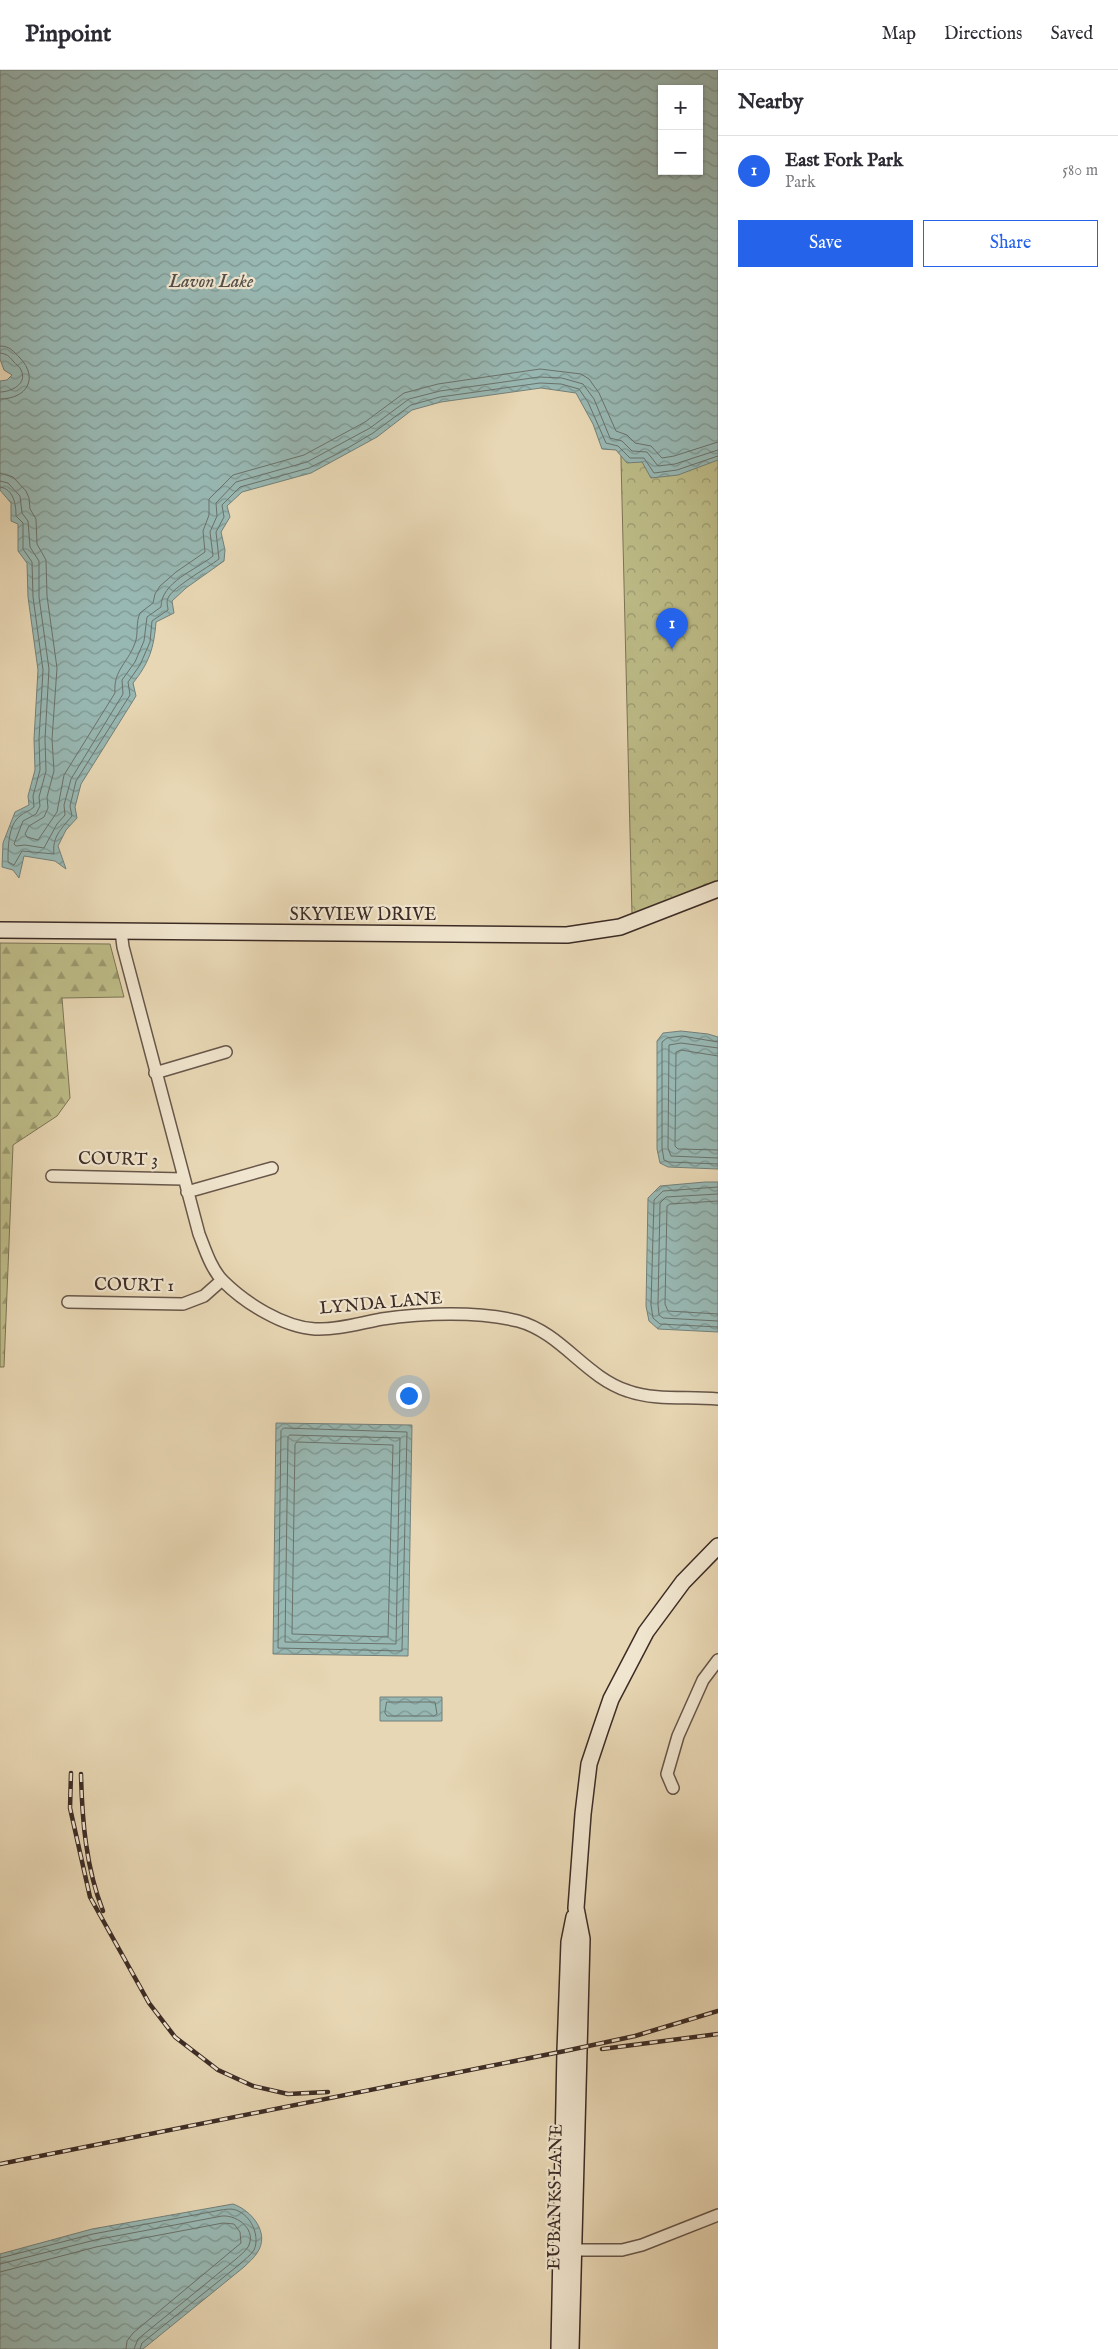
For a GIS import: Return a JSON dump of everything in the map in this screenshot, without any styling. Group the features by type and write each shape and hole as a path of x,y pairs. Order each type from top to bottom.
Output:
{"street":[{"name":"SKYVIEW DRIVE","path":"0,930 567,935 620,927 718,889"},
{"name":"LYNDA LANE","path":"121,932 123,947 155,1073 183,1179 204,1247 222,1280 246,1300 278,1318 313,1328 338,1328 380,1319 421,1315 472,1316 515,1320 548,1334 601,1378 628,1392 650,1396 718,1399"},
{"path":"155,1073 226,1052"},
{"path":"187,1192 272,1168"},
{"name":"COURT 3","path":"52,1176 183,1179"},
{"name":"COURT 1","path":"68,1302 182,1304 204,1296 222,1280"},
{"name":"EUBANKS LANE","path":"571,2349 567,2250 571,2049 582,1939 576,1908 587,1776 611,1700 636,1650 683,1582 718,1546"},
{"path":"673,1788 667,1774 678,1736 703,1680 718,1660"},
{"path":"567,2250 622,2250 642,2245 718,2215"},
{"name":"EUBANKS LANE","path":"559,2349 567,2250"}],"green space":[{"path":"718,259 718,882 632,915 620,417"},
{"path":"0,943 110,944 124,997 62,998 70,1098 57,1116 13,1145 4,1367 0,1367"}],"water":[{"name":"Lavon Lake","path":"0,70 718,70 718,460 678,475 651,478 642,462 627,463 616,450 602,449 593,424 576,393 541,388 441,402 412,410 377,437 311,473 242,492 227,506 230,517 221,532 225,550 224,561 186,588 172,601 174,613 156,622 150,655 133,683 136,696 81,784 75,807 77,818 66,830 58,846 66,869 55,861 24,856 19,878 13,870 2,867 3,843 15,812 29,805 28,796 35,770 34,739 38,670 28,597 27,563 18,551 18,524 11,521 11,503 0,490 0,381 7,380 12,375 4,370 0,359"},
{"path":"681,1031 718,1037 718,1169 668,1167 660,1163 657,1149 657,1041 663,1033"},
{"path":"718,1182 718,1332 658,1329 649,1321 646,1306 648,1198 660,1186"},
{"path":"276,1423 412,1425 408,1656 273,1654"},
{"path":"380,1697 442,1697 442,1721 380,1721"},
{"path":"233,2204 246,2211 257,2223 262,2238 257,2253 244,2267 143,2349 0,2349 0,2254 92,2229"}],"railway":[{"path":"71,1773 70,1808 90,1897 149,2003 175,2037 218,2070 253,2086 288,2094 328,2092"},
{"path":"81,1774 86,1844 97,1895 103,1911"},
{"path":"0,2164 565,2051 635,2036 718,2011"},
{"path":"602,2049 718,2034"}],"place":[{"name":"East Fork Park","path":"672,649"}]}
